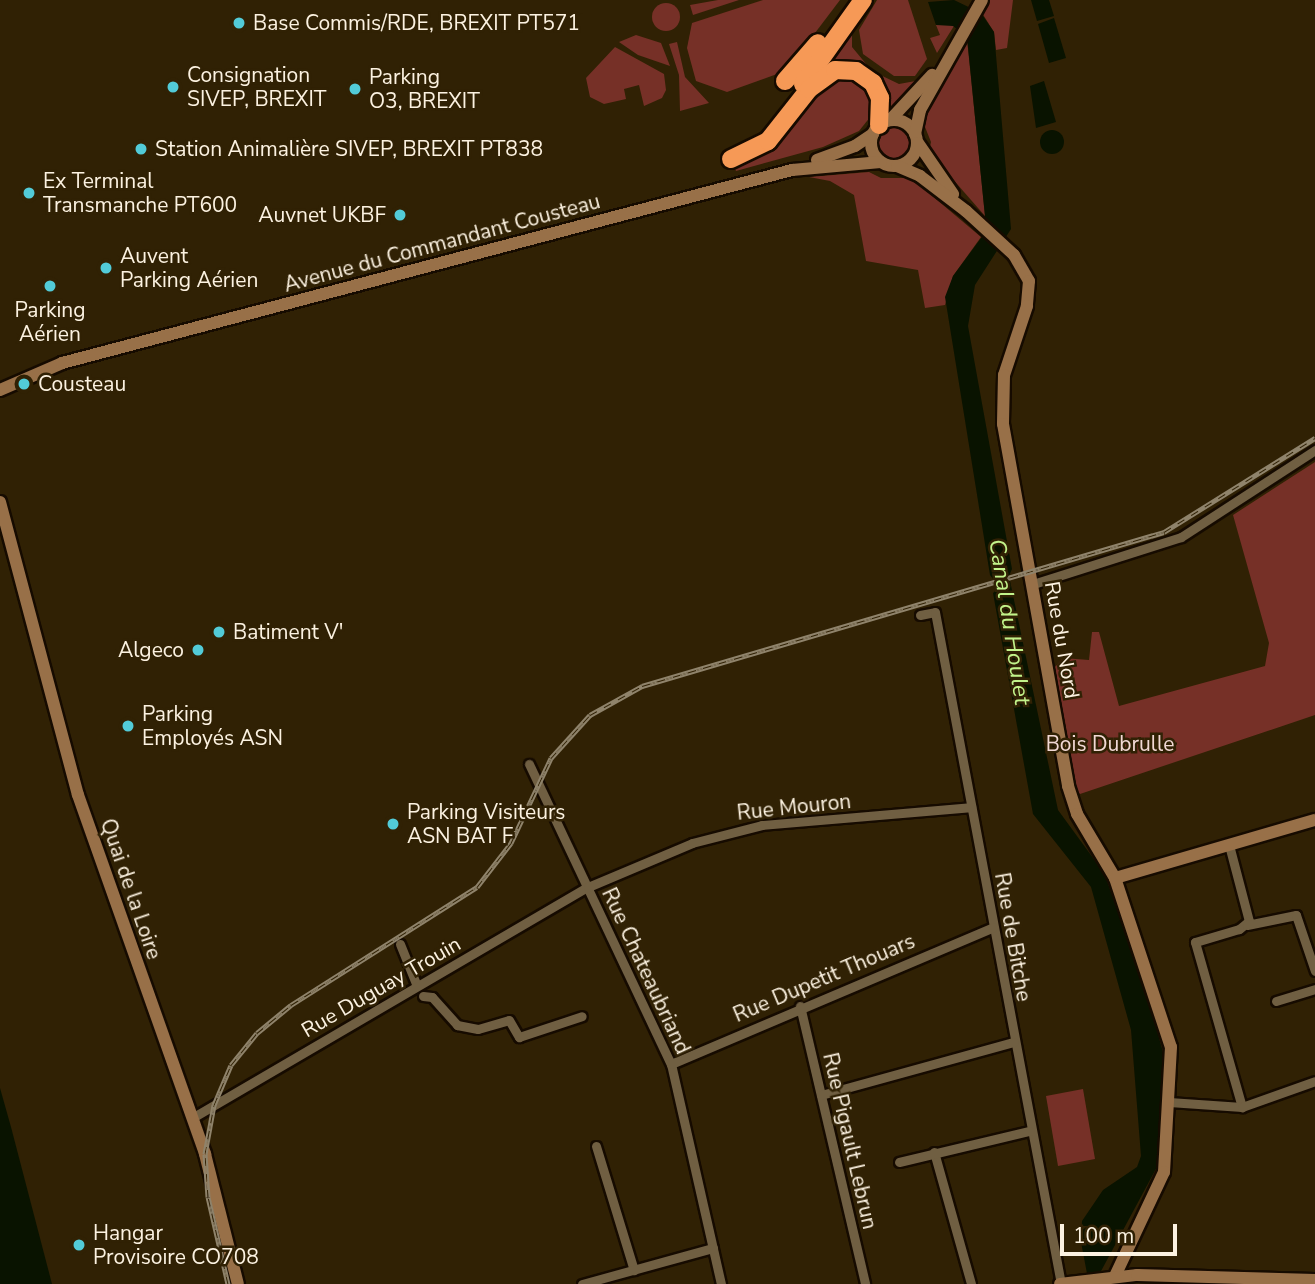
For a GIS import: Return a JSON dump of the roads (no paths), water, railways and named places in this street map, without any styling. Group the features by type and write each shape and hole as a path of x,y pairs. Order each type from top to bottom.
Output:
{"highway":[{"path":"785,81 849,0"},
{"path":"863,0 771,128 731,159 768,141 812,86 835,70 856,71 873,83 880,98 881,126"}],"street":[{"name":"Avenue du Commandant Cousteau","path":"916,137 920,110 982,0"},
{"name":"Avenue du Commandant Cousteau","path":"0,379 792,170 851,148 881,126 911,102 959,37"},
{"path":"905,122 916,137 912,157 897,166 881,162 872,150 881,126 905,122"},
{"name":"Rue du Nord","path":"916,137 927,162 966,211"},
{"name":"Avenue du Commandant Cousteau","path":"792,170 881,162"},
{"name":"Rue du Nord","path":"897,166 920,176 966,211 1010,251 1026,272 1030,294 1006,368 1003,424 1070,795 1115,878 1168,1028 1169,1102 1162,1180 1111,1279"},
{"name":"Avenue du Commandant Cousteau","path":"0,390 62,363"},
{"path":"1032,584 1181,537 1315,450"},
{"name":"Quai de la Loire","path":"0,502 78,795 216,1191 238,1284"},
{"name":"Rue de Bitche","path":"920,615 935,612 1060,1284"},
{"name":"Rue Chateaubriand","path":"529,764 671,1064 722,1284"},
{"name":"Rue Mouron","path":"589,887 692,843 742,828 971,807"},
{"path":"1115,878 1315,820"},
{"path":"1229,845 1248,912 1247,925"},
{"name":"Rue Duguay Trouin","path":"191,1118 589,887"},
{"path":"1242,1107 1195,942 1247,925 1296,915 1315,971"},
{"name":"Rue Dupetit Thouars","path":"671,1064 800,1006 993,927"},
{"path":"400,944 417,986"},
{"path":"1276,1000 1315,989"},
{"path":"423,996 432,997 457,1025 478,1029 509,1020 519,1037 582,1016"},
{"name":"Rue Pigault Lebrun","path":"800,1006 866,1284"},
{"path":"821,1095 1014,1042"},
{"path":"1169,1102 1242,1107 1315,1081"},
{"path":"900,1162 1030,1131"},
{"path":"596,1146 634,1270"},
{"path":"934,1152 971,1284"},
{"path":"582,1284 713,1248"},
{"path":"1060,1284 1111,1279 1293,1282 1315,1280"}],"water":[{"name":"Canal du Houlet","path":"954,0 981,13 994,32 1011,229 975,285 968,326 1012,569 1009,576 1058,810 1104,873 1142,976 1164,1056 1158,1165 1100,1273 1102,1284 1089,1284 1081,1242 1082,1221 1103,1190 1137,1167 1141,1156 1131,1030 1091,887 1033,814 993,593 999,587 990,575 945,297 953,276 984,234 985,216 967,37 953,26 936,25 928,2"},
{"path":"1031,0 1049,0 1054,16 1037,21"},
{"path":"1054,18 1066,58 1049,63 1038,24"},
{"path":"1044,81 1056,122 1036,128 1030,86"},
{"path":"1047,130 1057,130 1064,137 1064,147 1057,154 1047,154 1040,147 1040,137"},
{"path":"0,1088 11,1127 52,1284 0,1284"}],"railway":[{"path":"228,1284 208,1197 205,1154 214,1105 231,1065 257,1033 291,1005 477,887 511,843 551,758 590,715 642,686 1164,532 1315,438"}],"place":[{"name":"Base Commis/RDE, BREXIT PT571","path":"239,23"},
{"name":"Consignation SIVEP, BREXIT","path":"173,87"},
{"name":"Parking O3, BREXIT","path":"355,89"},
{"name":"Station Animalière SIVEP, BREXIT PT838","path":"141,149"},
{"name":"Ex Terminal Transmanche PT600","path":"29,193"},
{"name":"Auvnet UKBF","path":"400,215"},
{"name":"Auvent Parking Aérien","path":"106,268"},
{"name":"Parking Aérien","path":"50,286"},
{"name":"Cousteau","path":"24,384"},
{"name":"Batiment V'","path":"219,632"},
{"name":"Algeco","path":"198,650"},
{"name":"Parking Employés ASN","path":"128,726"},
{"name":"Parking Visiteurs ASN BAT F","path":"393,824"},
{"name":"Hangar Provisoire CO708","path":"79,1245"}],"park label":[{"name":"Bois Dubrulle","path":"1110,744"}]}
